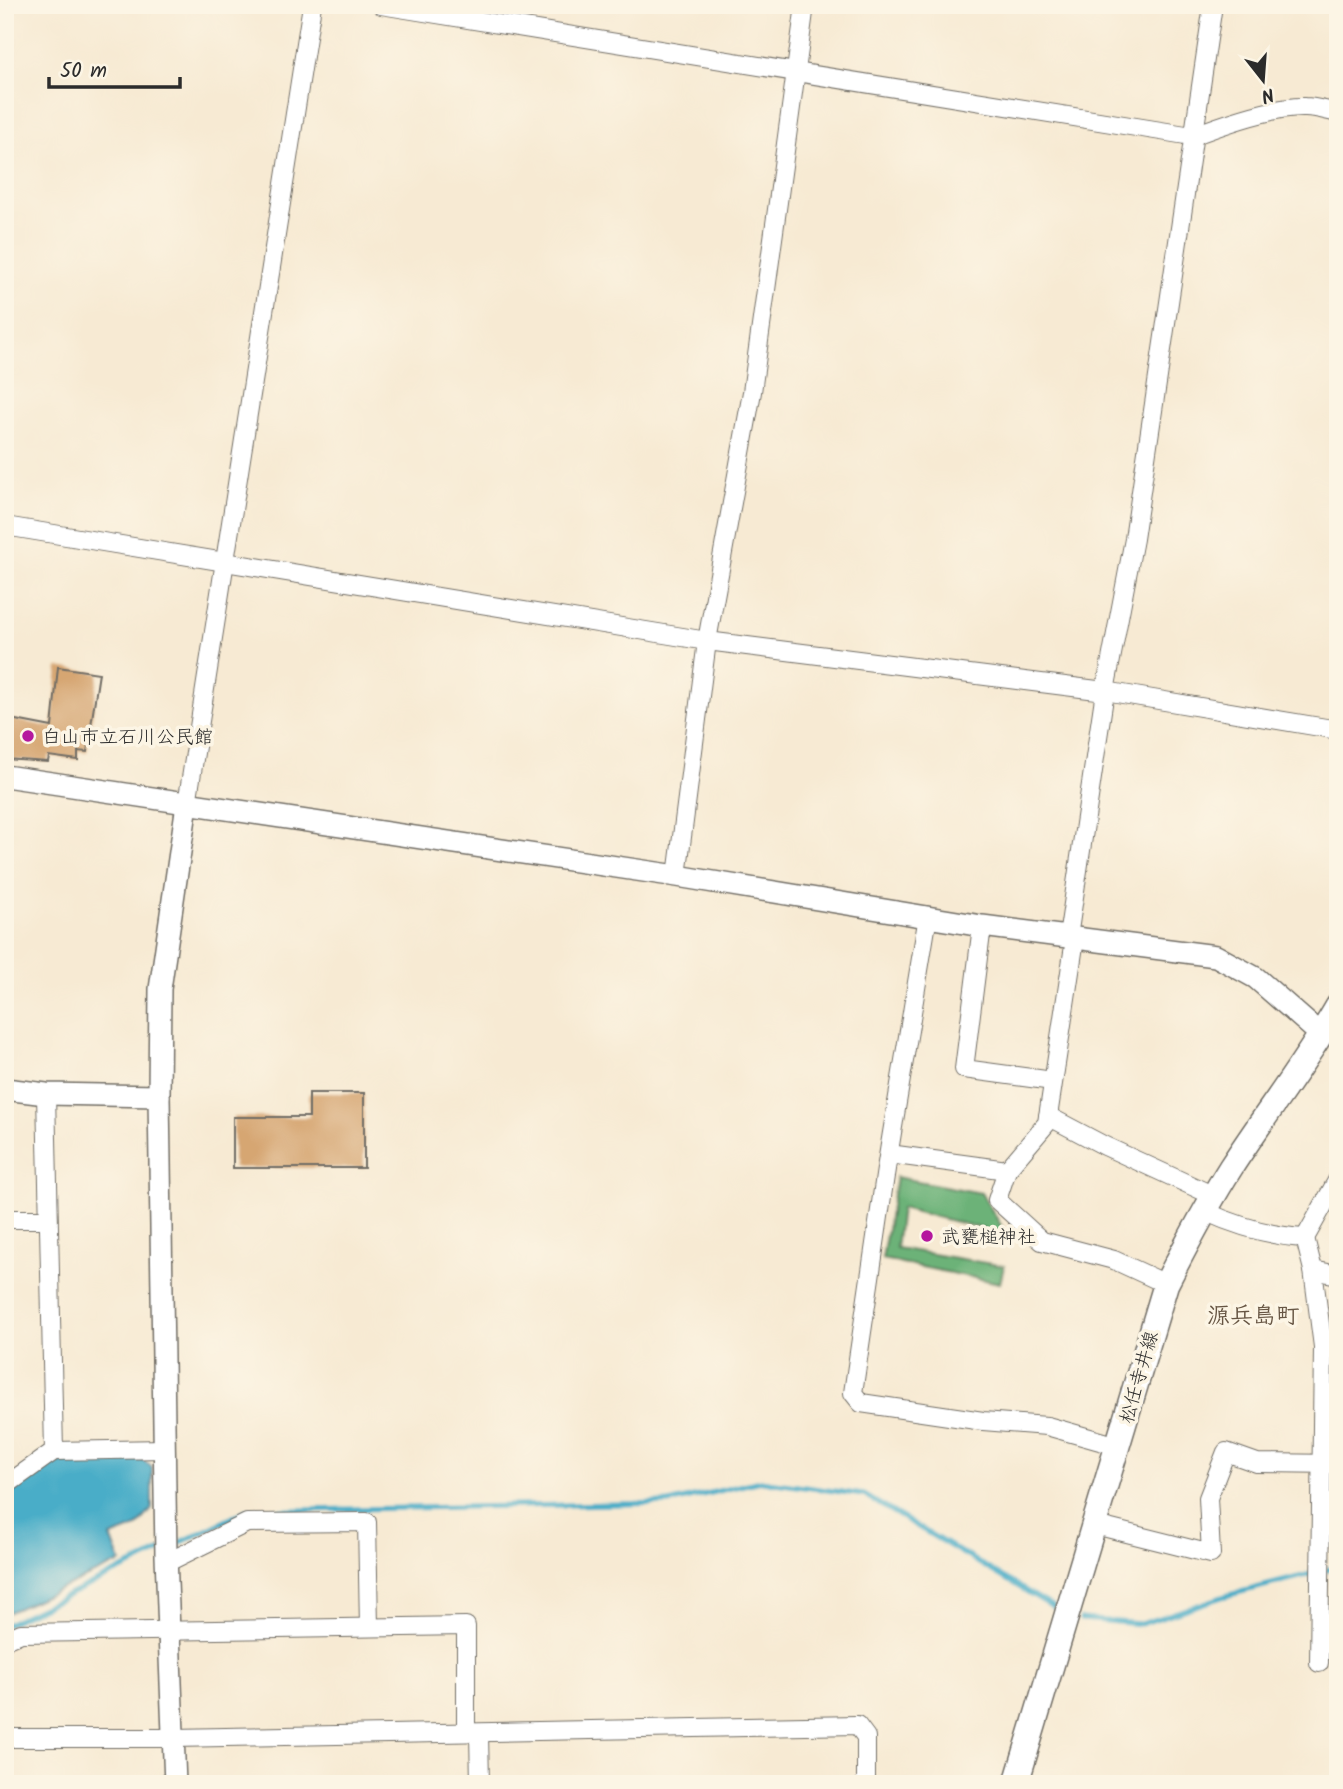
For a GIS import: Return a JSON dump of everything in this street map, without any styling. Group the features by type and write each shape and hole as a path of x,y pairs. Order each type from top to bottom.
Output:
{"main road":[{"name":"松任寺井線","path":"1016,1784 1166,1284 1209,1203 1338,1006"}],"street":[{"path":"175,1784 166,1554 159,1096 160,989 312,5"},
{"path":"381,5 1192,136 1253,117 1304,107 1338,113"},
{"path":"677,876 707,641 752,392 805,5"},
{"path":"1166,1284 1114,1260 1042,1241 998,1200 1007,1170 1047,1123 1105,691 1134,539 1213,5"},
{"path":"5,526 707,641 1105,691 1338,730"},
{"path":"5,776 677,876 982,926 1216,956 1256,978 1321,1035"},
{"path":"928,916 888,1154 853,1392 861,1402 983,1421 1047,1426 1118,1446"},
{"path":"982,926 964,1069 1054,1081"},
{"path":"5,1090 46,1094 159,1096"},
{"path":"46,1094 54,1451"},
{"path":"1048,1116 1209,1203 1229,1223 1279,1236 1305,1238"},
{"path":"888,1154 1007,1170"},
{"path":"1319,1662 1330,1617 1322,1587 1322,1567 1330,1464 1331,1347 1305,1238 1338,1179"},
{"path":"5,1219 48,1219"},
{"path":"1313,1270 1338,1275"},
{"path":"5,1486 54,1451 165,1449"},
{"path":"1095,1525 1211,1555 1208,1498 1226,1452 1257,1463 1330,1464"},
{"path":"166,1554 247,1523 367,1522 369,1627"},
{"path":"5,1640 21,1633 466,1626 472,1732 480,1784"},
{"path":"5,1738 174,1738 857,1725 866,1737 866,1784"}],"green space":[{"path":"896,1177 981,1193 1007,1235 901,1208 896,1248 1004,1266 1000,1283 882,1259"}],"water":[{"path":"142,1459 152,1467 152,1509 137,1527 111,1537 121,1562 5,1614 5,1497 48,1465 71,1461"}],"building":[{"path":"58,667 99,673 87,752 78,751 78,760 49,756 48,762 5,759 5,718 52,727"},
{"path":"309,1093 364,1093 364,1168 233,1168 233,1117 309,1117"}],"waterway":[{"path":"1332,1335 1338,1335"},
{"path":"173,1546 246,1511 669,1503 760,1481 864,1495 1053,1607"},
{"path":"5,1625 161,1551"},
{"path":"1081,1619 1141,1624 1225,1596 1338,1567"}],"place":[{"name":"白山市立石川公民館","path":"28,736"},
{"name":"武甕槌神社","path":"927,1236"}],"district":[{"name":"源兵島町","path":"1253,1315"}]}
